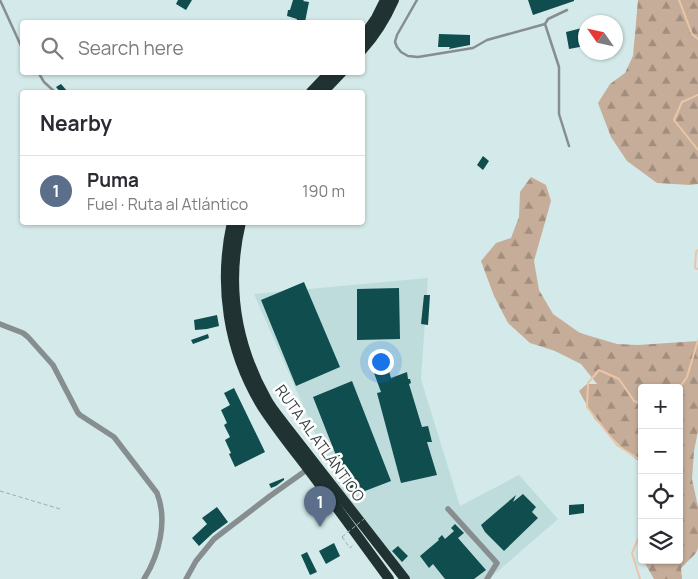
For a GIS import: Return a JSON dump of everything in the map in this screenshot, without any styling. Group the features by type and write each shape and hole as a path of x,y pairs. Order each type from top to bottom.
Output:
{"highway":[{"path":"365,34 386,0"},
{"path":"365,47 372,40 394,0"},
{"path":"313,90 327,75"},
{"path":"325,90 339,75"},
{"name":"RUTA AL ATLÁNTICO","path":"232,225 227,260 226,300 233,340 241,365 262,406 278,430 389,579"},
{"name":"RUTA AL ATLÁNTICO","path":"241,225 235,260 234,300 241,339 257,381 268,402 285,425 404,578"},
{"path":"360,540 362,532 366,534 391,567 404,578"}],"street":[{"path":"0,324 23,333 28,337 53,365 78,413 114,437 157,493 162,522 158,550 144,579"},
{"path":"186,579 196,561 214,539 308,469"},
{"path":"448,509 497,563 487,579"}],"lane":[{"path":"0,0 20,44"},
{"path":"417,0 395,42 401,52 408,56 418,57 473,48 487,40 545,24 548,19 567,10"},
{"path":"545,24 559,67 560,114 569,146"},
{"path":"40,75 53,90"}],"path":[{"path":"0,491 60,508"},
{"path":"350,548 342,537 364,519"}],"shaded area":[{"path":"428,278 421,379 460,506 519,475 558,519 489,579 409,579 342,494 254,294"}],"green space":[{"path":"638,0 698,0 698,184 657,183 627,161 611,137 598,103 610,84 625,73 633,56"},
{"path":"531,177 546,185 551,201 534,261 539,290 553,314 580,333 617,344 638,345 698,341 698,431 692,479 698,507 698,548 696,553 681,568 682,579 654,579 645,564 683,564 683,384 638,384 638,461 620,446 594,418 579,391 587,384 597,384 581,364 555,351 530,343 508,323 494,296 481,261 496,243 511,238 519,217 520,192"}],"building":[{"path":"178,0 192,0 186,10 176,4"},
{"path":"293,0 309,2 305,20 297,20 287,16 288,10 290,10"},
{"path":"528,0 574,0 574,1 533,15"},
{"path":"578,29 578,47 569,49 566,32"},
{"path":"439,34 470,35 470,45 449,49 450,47 438,47"},
{"path":"61,84 66,90 58,90 56,87"},
{"path":"483,156 489,161 483,170 477,165"},
{"path":"304,282 340,367 296,386 261,300"},
{"path":"399,288 400,339 357,340 357,289"},
{"path":"424,295 430,295 428,325 421,324"},
{"path":"217,315 219,326 195,330 194,320"},
{"path":"208,334 209,338 193,344 191,340"},
{"path":"389,371 391,378 407,372 422,427 428,426 432,442 427,442 437,475 401,483 377,393 381,392 374,373"},
{"path":"352,381 391,481 352,496 313,397"},
{"path":"234,388 265,452 235,467 225,440 230,437 224,425 227,423 221,410 230,405 224,393"},
{"path":"284,478 284,480 271,488 269,484"},
{"path":"523,494 536,507 532,512 538,518 504,551 485,532 481,525 516,495 513,502"},
{"path":"584,504 584,513 569,515 569,505"},
{"path":"217,507 228,522 199,546 192,538 207,524 202,518"},
{"path":"455,524 464,533 458,538 486,570 474,579 445,579 433,564 429,568 420,556 439,540 442,535 445,539 454,531 451,528"},
{"path":"334,543 340,556 326,564 319,551"},
{"path":"398,546 408,556 402,562 392,551"},
{"path":"307,552 317,572 310,575 301,555"}],"waterway":[{"path":"679,0 692,34 698,39"},
{"path":"698,95 682,102 674,120 698,150"},
{"path":"698,250 696,252 695,268 698,269"},
{"path":"682,384 687,377 698,340"},
{"path":"638,402 634,401 619,379 599,370 588,383 587,407 617,445 638,458"},
{"path":"638,539 632,553 640,579"}],"place":[{"name":"Puma","path":"320,527"}]}
